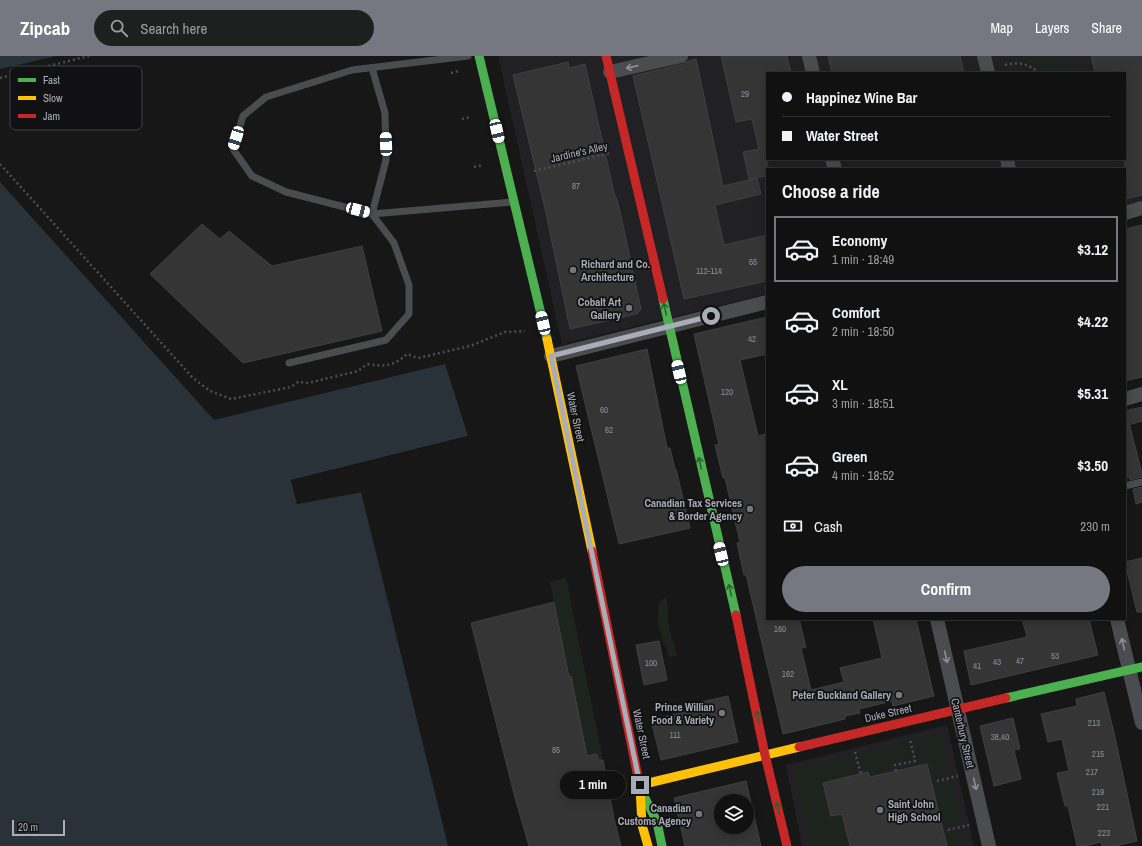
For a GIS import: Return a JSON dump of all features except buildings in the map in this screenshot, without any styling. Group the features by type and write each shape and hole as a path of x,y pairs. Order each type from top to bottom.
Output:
{"street":[{"name":"Water Street","path":"479,56 551,356 640,785 642,825 648,846"},
{"path":"606,56 742,639 765,755 787,846"},
{"path":"610,72 681,56"},
{"path":"809,56 813,72"},
{"path":"984,56 988,72"},
{"path":"1126,213 1142,208"},
{"path":"551,356 766,302"},
{"path":"1126,399 1142,394"},
{"name":"Canterbury Street","path":"937,620 989,846"},
{"path":"1118,620 1136,668 1142,723"},
{"name":"Duke Street","path":"640,785 1136,668"},
{"name":"Water Street","path":"640,785 657,822 662,846"}],"lane":[{"path":"468,56 352,70 266,97 243,116 233,149 252,176 286,192 372,214 514,202"},
{"path":"372,68 385,113 386,160 372,214"},
{"path":"289,363 386,340 409,314 409,285 394,243 372,214"},
{"path":"1126,486 1142,482"}],"path":[{"path":"49,66 89,56"},
{"path":"1005,66 1015,63 1022,63 1038,72"},
{"path":"451,73 460,71"},
{"path":"0,78 10,76"},
{"path":"462,119 471,117"},
{"name":"Jardine's Alley","path":"534,171 628,149"},
{"path":"0,164 194,378 210,391 231,399 290,387 298,382 308,383 358,371 367,364 380,366 399,362 407,354 418,358 470,346 505,332 525,331"},
{"path":"474,167 482,165"},
{"path":"896,771 895,765 915,761 911,744"},
{"path":"937,781 972,772"},
{"path":"948,830 984,822"}],"shaded area":[{"path":"0,56 56,56 10,66 0,69"},
{"path":"498,56 1142,56 1142,201 1126,205 1126,168 766,168 766,294 562,344"},
{"path":"1009,56 1063,56 1069,68 1067,72 1043,72 1037,66 1028,62 1020,60 1010,61"},
{"path":"0,182 214,420 445,364 468,436 291,480 297,504 361,492 448,846 0,846"},
{"path":"566,578 603,760 587,756 569,677 550,582"},
{"path":"666,597 668,606 668,621 677,656 669,657 666,645 664,645 662,640 658,618 660,601"},
{"name":"Saint John High School","path":"947,725 974,846 802,846 786,765"},
{"path":"941,735 950,775 931,778 927,764 922,765 917,741"},
{"path":"907,743 910,757 885,764 887,773 870,777 868,772 865,773 860,754"},
{"path":"853,756 857,775 823,783 831,816 842,814 850,846 811,846 794,769"},
{"path":"952,782 961,823 943,826 934,788 938,787 938,785"},
{"path":"963,830 966,846 963,846 957,842 953,846 947,846 944,837 949,835 949,833"}],"pier":[{"path":"468,436 468,438 293,482 298,502 361,490 363,492 297,504 291,480"}],"traffic: fast":[{"path":"479,56 547,339"},
{"path":"663,299 736,615"},
{"path":"1006,698 1142,667"},
{"path":"644,796 657,822 662,846"}],"traffic: slow":[{"path":"547,339 592,551"},
{"path":"640,785 799,747"},
{"path":"640,787 642,825 648,846"}],"traffic: jam":[{"path":"606,56 663,299"},
{"path":"592,551 640,787"},
{"path":"736,615 765,755 787,846"},
{"path":"799,747 1006,698"}],"place":[{"name":"Richard and Co. Architecture","path":"573,270"},
{"name":"Cobalt Art Gallery","path":"629,308"},
{"name":"Canadian Tax Services & Border Agency","path":"750,509"},
{"name":"Peter Buckland Gallery","path":"899,695"},
{"name":"Prince Willian Food & Variety","path":"722,713"},
{"name":"Saint John High School","path":"880,810"},
{"name":"Canadian Customs Agency","path":"699,814"}],"route":[{"path":"640,785 551,356 711,316"}]}
